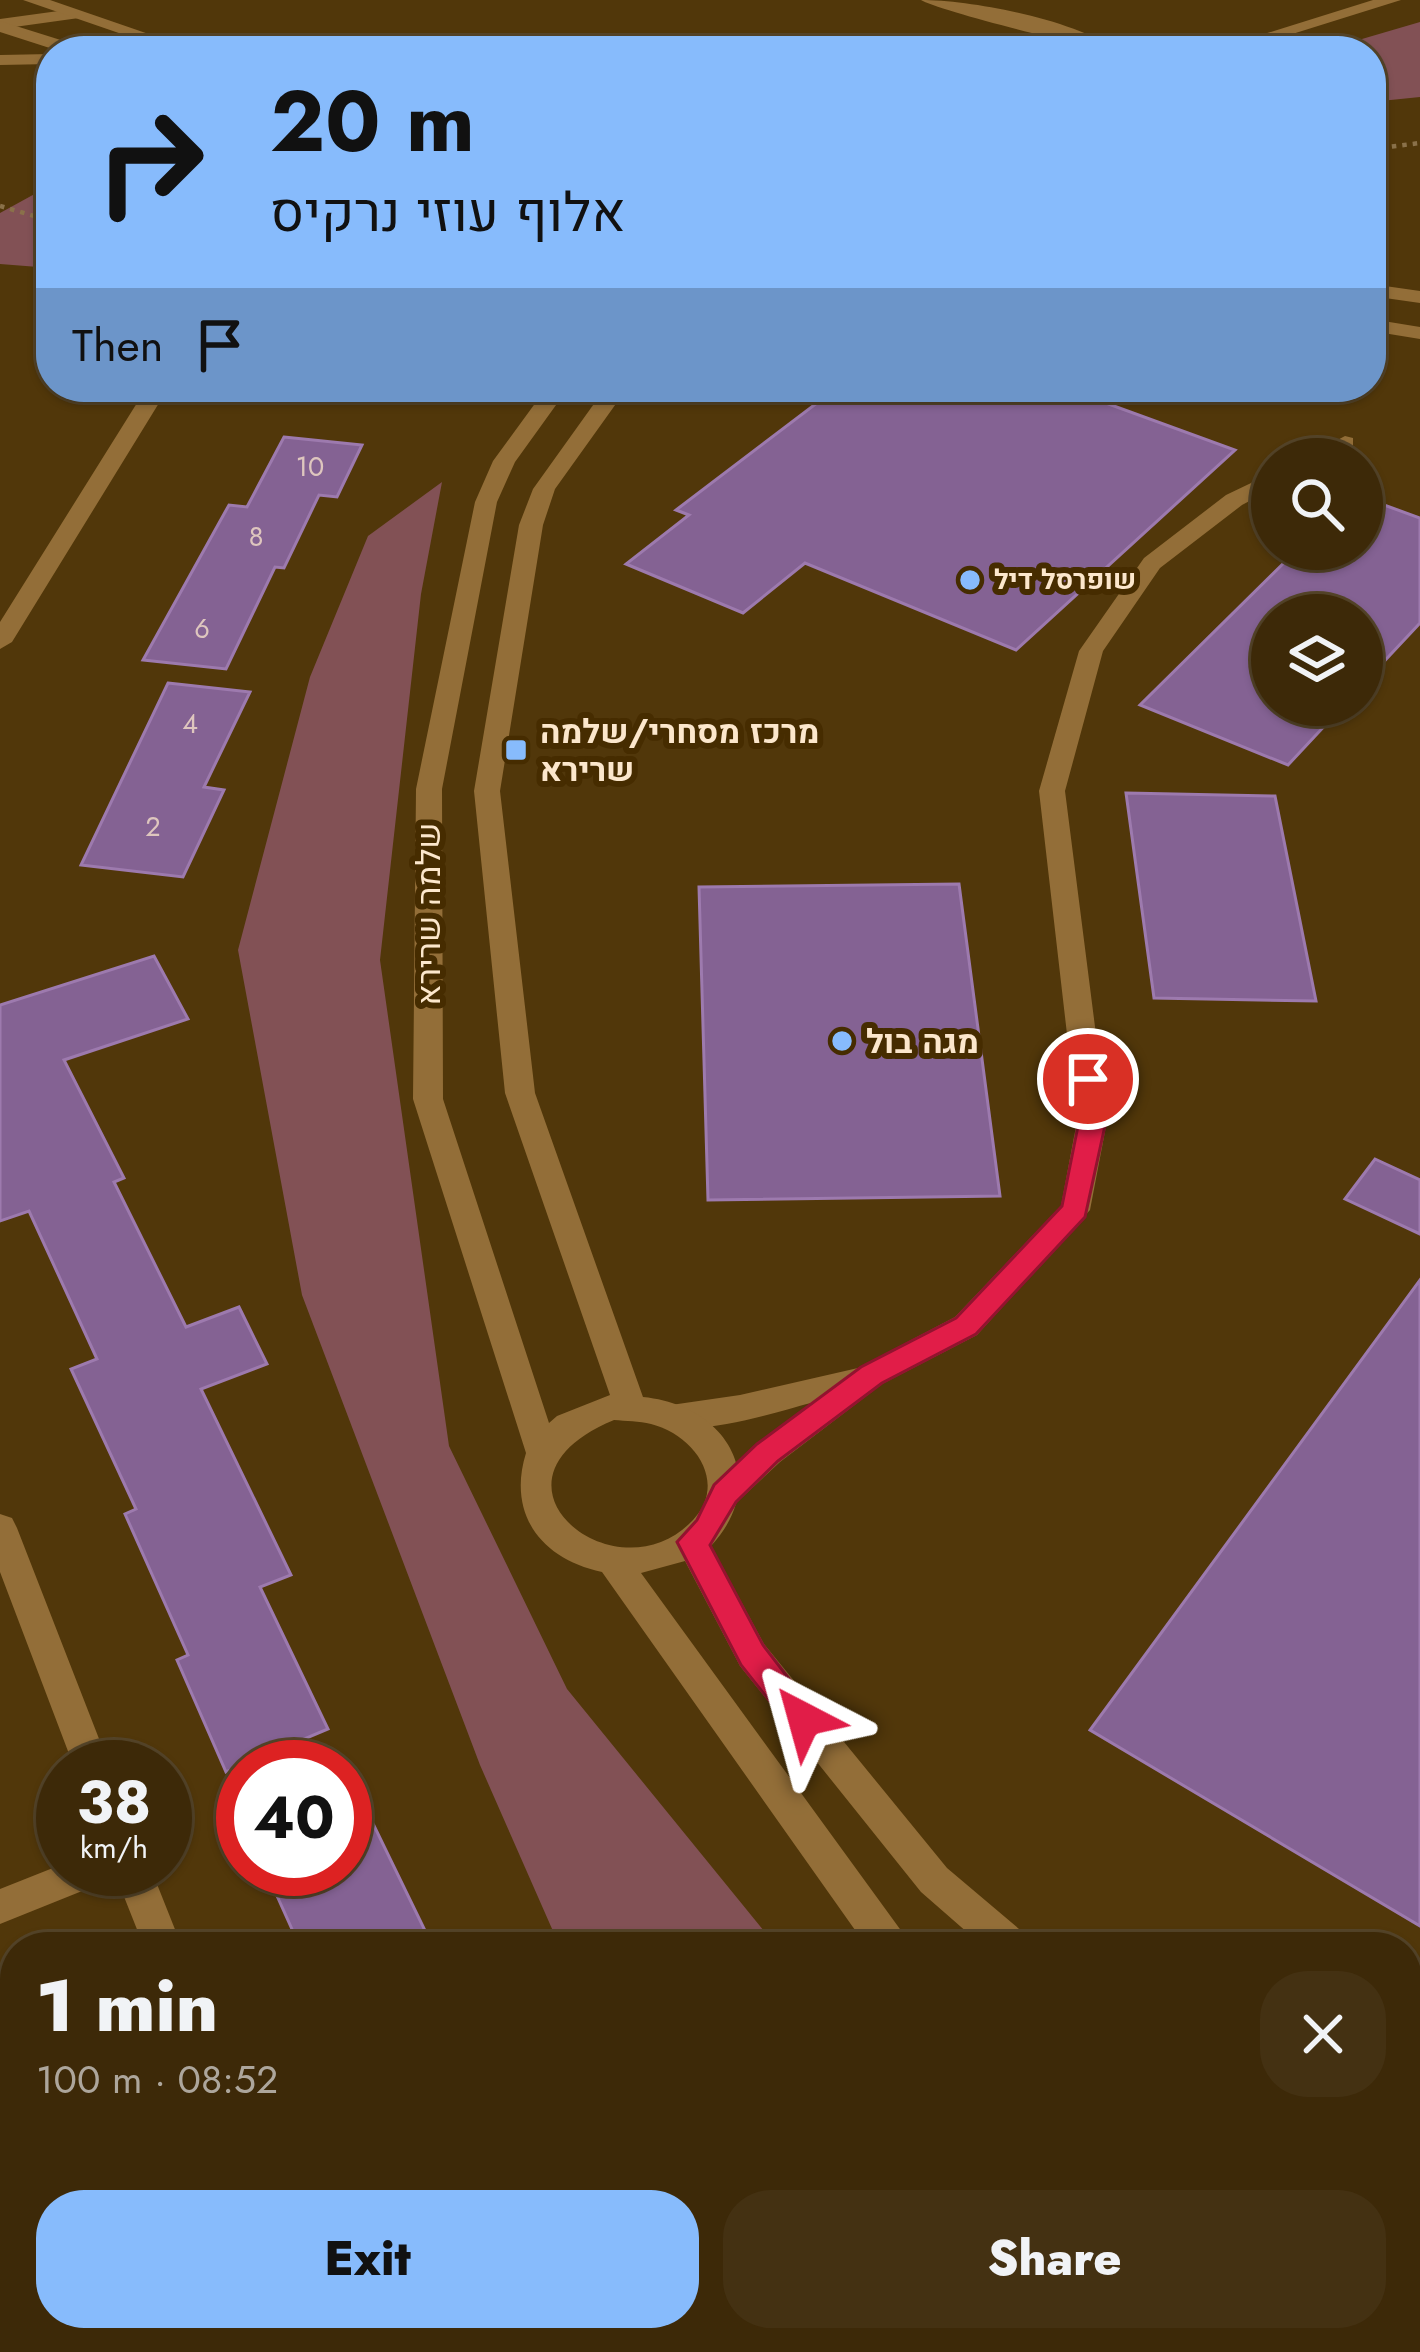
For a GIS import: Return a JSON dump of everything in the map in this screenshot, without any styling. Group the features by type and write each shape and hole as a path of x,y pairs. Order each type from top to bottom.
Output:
{"street":[{"path":"32,0 142,36"},
{"path":"930,0 1070,36"},
{"path":"1270,36 1392,0"},
{"path":"0,25 73,14"},
{"path":"0,25 36,37"},
{"path":"0,60 36,59"},
{"path":"1386,292 1420,297"},
{"path":"1386,327 1420,333"},
{"path":"0,642 149,402"},
{"name":"שלמה שרירא","path":"542,1450 428,1099 428,789 486,502 504,461 546,402"},
{"name":"שלמה שרירא","path":"606,402 544,489 531,525 487,791 520,1093 630,1406"},
{"path":"872,1375 740,1408 676,1414 630,1406 579,1418 542,1450 532,1490 548,1529 566,1545 614,1562 656,1559 692,1542 708,1528 724,1493 768,1453 872,1375 966,1326 1075,1210 1093,1121 1052,791 1091,651 1152,563 1251,491"},
{"path":"676,1414 694,1425 719,1456 724,1493"},
{"path":"0,1528 82,1740"},
{"path":"692,1542 752,1655 934,1880 995,1932"},
{"path":"614,1562 877,1932"},
{"path":"0,1907 36,1892"},
{"path":"143,1896 157,1932"}],"path":[{"path":"1386,147 1420,143"},
{"path":"0,206 36,217"}],"shaded area":[{"path":"1420,22 1420,97 1386,100 1386,36 1372,36"},
{"path":"36,193 36,267 0,264 0,213"},
{"path":"442,482 421,594 380,960 449,1446 567,1689 765,1932 553,1932 480,1765 302,1295 238,950 310,677 368,536"}],"building":[{"name":"שופרסל דיל","path":"818,402 1103,402 1235,450 1016,650 805,563 743,613 626,564 689,515 676,510"},
{"path":"284,437 362,445 337,497 319,495 284,568 275,567 226,669 143,660 229,505 247,507"},
{"path":"1383,505 1420,518 1420,623 1383,663 1383,594 1252,594 1277,570 1383,570"},
{"path":"1251,595 1251,726 1324,726 1288,765 1140,705"},
{"path":"168,683 250,692 204,787 224,790 183,877 81,865"},
{"path":"1126,793 1275,796 1316,1001 1154,998"},
{"name":"מגה בול","path":"959,884 1000,1196 708,1200 699,887"},
{"path":"154,956 188,1019 64,1060 124,1178 114,1182 186,1327 239,1307 267,1364 201,1389 291,1575 260,1587 328,1729 302,1740 216,1740 216,1749 177,1660 188,1655 125,1514 136,1509 71,1369 97,1359 29,1211 0,1221 0,1005"},
{"path":"1375,1159 1420,1180 1420,1234 1345,1199"},
{"path":"1420,1280 1420,1926 1090,1730"},
{"path":"372,1822 426,1932 293,1932 277,1896 372,1896"}],"place":[{"name":"שופרסל דיל","path":"970,580"},
{"name":"מרכז מסחרי/שלמה שרירא","path":"516,750"},
{"name":"מגה בול","path":"842,1041"}],"route":[{"path":"804,1719 752,1655 692,1542 708,1528 724,1493 768,1453 872,1375 966,1326 1075,1210 1093,1121 1088,1079"}]}
